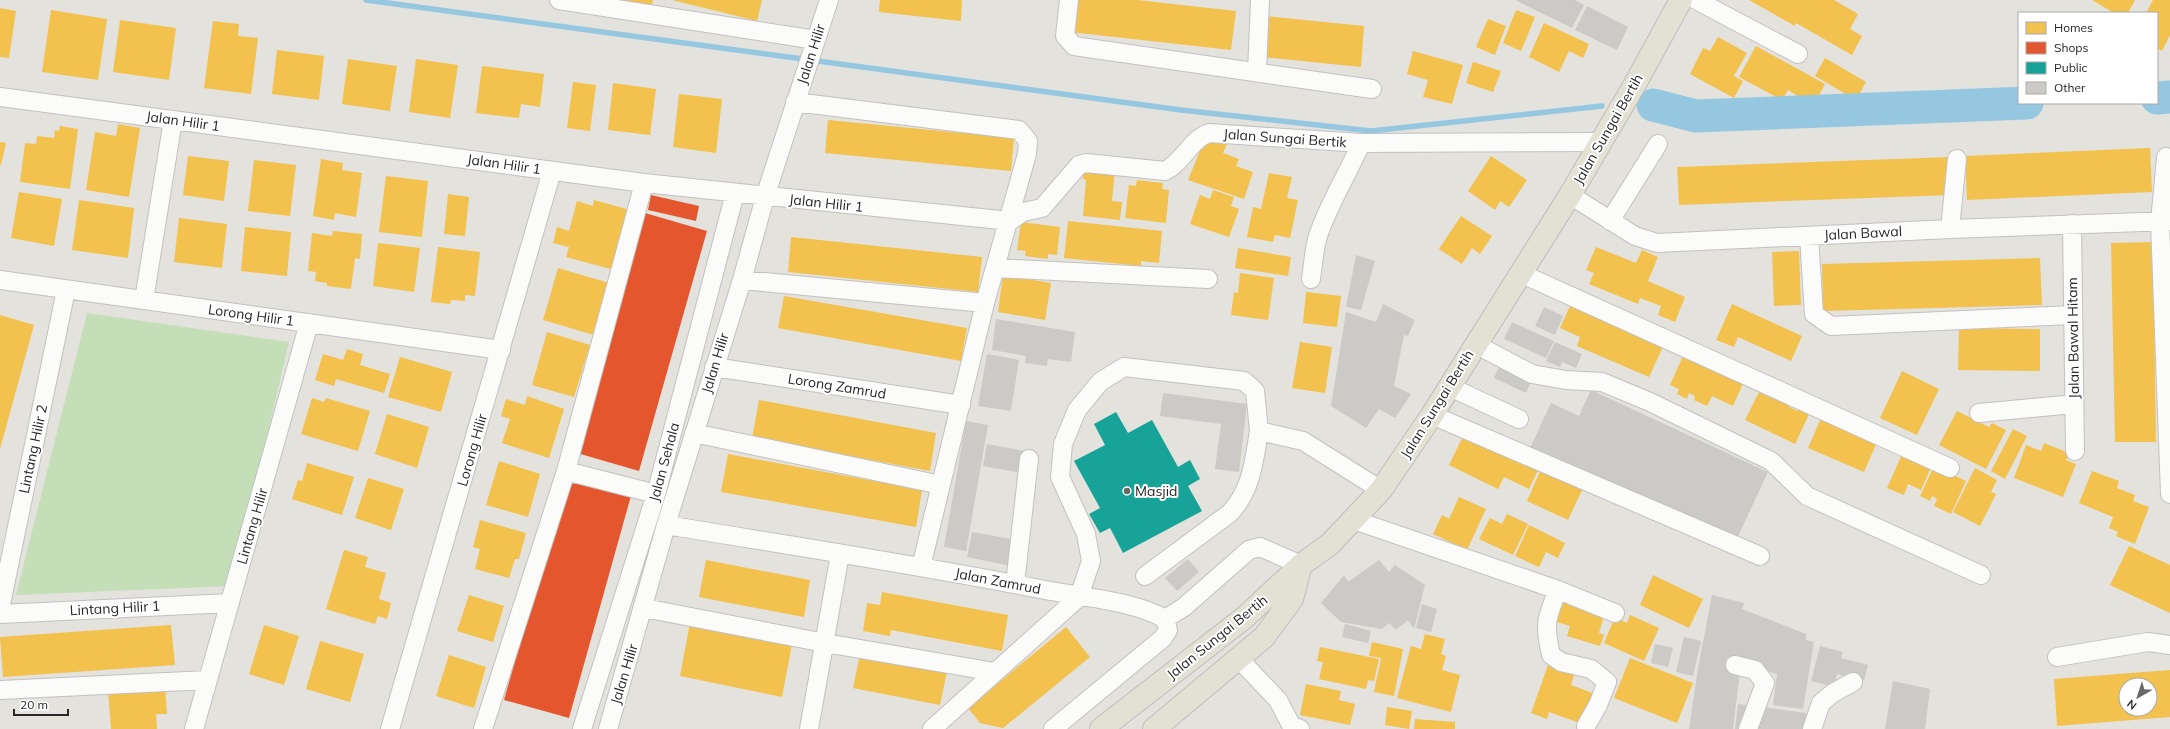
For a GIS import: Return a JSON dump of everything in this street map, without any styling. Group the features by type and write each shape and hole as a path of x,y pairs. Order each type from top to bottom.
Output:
{"main road":[{"name":"Jalan Sungai Bertih","path":"1101,729 1244,618 1302,565 1330,544 1381,490 1450,386 1570,195 1681,0"},
{"path":"1154,729 1264,637 1282,615 1292,599 1302,565"}],"street":[{"path":"559,0 652,7 813,52"},
{"name":"Jalan Hilir","path":"608,729 644,608 666,525 742,280 765,197 829,0"},
{"path":"1069,0 1065,36 1074,46 1372,89"},
{"path":"1257,72 1260,0"},
{"path":"1696,0 1798,54"},
{"name":"Jalan Hilir 1","path":"0,97 644,183 765,197 1010,221"},
{"path":"795,102 1019,130 1028,142 1027,154 1010,221 985,303 921,566"},
{"path":"144,300 173,120"},
{"name":"Jalan Sungai Bertik","path":"1010,221 1023,212 1042,208 1078,165 1086,163 1165,171 1173,167 1201,136 1209,133 1361,143 1601,142"},
{"path":"1311,279 1318,237 1331,203 1347,176 1361,143"},
{"path":"1610,221 1658,144"},
{"path":"2166,157 2165,222 2170,494"},
{"path":"1950,229 1957,159"},
{"name":"Lorong Hilir","path":"390,729 502,350 552,171"},
{"path":"483,729 566,471 644,183"},
{"name":"Jalan Sehala","path":"582,729 656,494 735,193"},
{"name":"Jalan Bawal","path":"1570,195 1635,236 1657,243 1950,229 2165,222"},
{"name":"Jalan Bawal Hitam","path":"2072,224 2075,451"},
{"path":"1809,236 1814,314 1831,326 2073,315"},
{"path":"996,268 1208,279"},
{"path":"1520,273 1950,468"},
{"name":"Lorong Hilir 1","path":"0,280 502,350"},
{"path":"742,280 985,303"},
{"name":"Lintang Hilir 2","path":"0,609 66,290"},
{"name":"Lintang Hilir","path":"194,729 309,323"},
{"path":"1475,344 1532,374 1566,380 1602,382 1650,402 1771,461 1807,496 1981,575"},
{"name":"Lorong Zamrud","path":"714,367 961,405"},
{"path":"932,729 1079,597 1091,561 1086,534 1060,477 1063,444 1077,410 1100,382 1124,367 1244,382 1255,391 1259,431 1251,477 1246,492 1230,513 1145,576"},
{"path":"1450,386 1519,418"},
{"path":"1979,413 2074,404"},
{"path":"1432,414 1760,556"},
{"path":"1259,431 1303,441 1381,490"},
{"path":"694,433 941,485"},
{"path":"1015,584 1029,459"},
{"path":"566,471 656,494"},
{"path":"1354,520 1558,590 1615,613"},
{"name":"Jalan Zamrud","path":"666,525 921,566 1129,606 1155,613 1165,619"},
{"path":"1053,729 1163,638 1168,630 1165,619 1184,607 1249,550 1260,547 1302,565"},
{"path":"809,729 840,554"},
{"path":"1558,590 1547,616 1546,635 1551,655 1562,662 1591,669 1607,682 1598,705 1586,726"},
{"name":"Lintang Hilir 1","path":"0,614 230,602"},
{"path":"644,608 825,643 995,672"},
{"path":"2057,657 2148,642 2170,645"},
{"path":"1238,658 1278,700 1291,725 1300,729"},
{"path":"1735,666 1755,670 1765,683 1748,729"},
{"path":"0,690 208,680"},
{"path":"1812,729 1821,703 1833,693 1853,682"}],"green space":[{"path":"87,313 289,342 232,586 16,595"}],"building: Homes":[{"path":"608,0 653,0 651,7"},
{"path":"672,0 762,0 757,21"},
{"path":"880,0 962,0 961,21 879,12"},
{"path":"1073,0 1137,0 1236,11 1231,50 1070,32"},
{"path":"1749,0 1834,0 1858,14 1850,29 1862,36 1852,55 1796,23 1795,26"},
{"path":"2092,0 2135,0 2129,12 2112,12"},
{"path":"2153,0 2170,0 2170,35 2162,51 2158,49 2158,12 2147,12"},
{"path":"0,8 16,11 9,58 0,57"},
{"path":"51,10 107,19 98,80 42,72"},
{"path":"1516,10 1535,17 1521,51 1503,43"},
{"path":"1266,16 1364,26 1361,67 1262,57"},
{"path":"1488,19 1506,26 1495,55 1476,47"},
{"path":"120,20 176,28 169,80 113,72"},
{"path":"213,21 239,24 238,36 258,38 251,94 204,88"},
{"path":"1544,23 1589,44 1583,58 1569,51 1559,72 1529,57"},
{"path":"1718,37 1747,53 1734,76 1743,81 1734,98 1690,74 1703,48 1710,51"},
{"path":"1756,46 1825,84 1817,99 1809,95 1806,101 1788,90 1782,100 1739,77"},
{"path":"277,50 324,56 319,100 272,94"},
{"path":"1413,51 1463,65 1452,104 1423,97 1428,80 1407,74"},
{"path":"1825,58 1866,82 1856,100 1815,76"},
{"path":"348,59 397,66 390,111 342,104"},
{"path":"416,59 458,65 450,118 409,112"},
{"path":"1473,62 1501,71 1493,92 1466,83"},
{"path":"482,66 544,74 540,107 521,104 519,118 476,113"},
{"path":"573,82 596,85 590,131 567,128"},
{"path":"613,83 656,89 650,135 608,130"},
{"path":"679,94 722,99 716,153 673,147"},
{"path":"828,120 1014,138 1011,171 825,153"},
{"path":"118,124 140,128 129,197 86,190 95,132 116,136"},
{"path":"60,126 78,129 70,189 20,182 25,143 36,144 37,136 54,138 55,130 59,131"},
{"path":"1206,136 1227,144 1223,153 1239,159 1236,166 1253,172 1244,199 1188,180"},
{"path":"0,142 6,143 1,165 0,165"},
{"path":"2150,148 2152,192 1967,200 1965,156"},
{"path":"188,156 229,161 224,201 183,195"},
{"path":"1491,156 1527,180 1509,207 1500,201 1495,210 1468,191"},
{"path":"1951,157 1952,195 1679,205 1677,167"},
{"path":"321,159 343,163 342,170 362,173 356,217 335,213 334,220 313,216"},
{"path":"254,160 296,165 290,216 248,211"},
{"path":"1084,165 1115,169 1112,201 1122,202 1120,220 1083,216 1086,180 1083,179"},
{"path":"1269,173 1292,177 1287,198 1298,200 1290,238 1275,235 1273,242 1247,237 1253,207 1261,209"},
{"path":"386,176 428,181 422,237 379,232"},
{"path":"1137,180 1163,183 1162,189 1169,190 1166,223 1125,218 1129,185 1136,186"},
{"path":"1213,190 1234,197 1231,206 1239,209 1229,237 1190,224 1200,195 1210,199"},
{"path":"19,192 62,199 54,246 11,238"},
{"path":"448,194 469,197 465,236 444,234"},
{"path":"79,200 134,208 128,258 72,250"},
{"path":"594,200 630,210 614,270 566,257 569,247 553,243 557,227 569,231 577,201 593,206"},
{"path":"1461,216 1492,236 1480,254 1472,248 1462,264 1439,249"},
{"path":"179,218 227,224 222,268 174,262"},
{"path":"1068,221 1162,231 1159,263 1141,261 1141,266 1064,258"},
{"path":"1021,222 1060,227 1057,255 1048,254 1048,259 1025,256 1026,251 1017,250"},
{"path":"245,227 291,232 287,276 241,271"},
{"path":"333,231 362,234 360,259 355,258 351,289 327,286 327,283 315,281 316,272 308,271 312,233 332,236"},
{"path":"791,237 982,257 978,292 788,272"},
{"path":"2153,242 2156,442 2115,442 2111,243"},
{"path":"378,243 420,248 414,292 373,286"},
{"path":"438,247 480,252 475,296 465,295 465,301 451,300 450,304 431,302"},
{"path":"1596,247 1636,263 1642,250 1658,257 1648,281 1685,297 1675,322 1658,315 1661,306 1640,298 1638,304 1589,284 1594,273 1586,270"},
{"path":"1238,248 1291,257 1288,276 1235,268"},
{"path":"1799,251 1801,305 1774,306 1772,252"},
{"path":"2040,258 2042,305 1823,311 1822,264"},
{"path":"558,268 609,283 594,335 543,320"},
{"path":"1240,273 1274,278 1268,320 1231,315 1234,292 1238,293"},
{"path":"1003,275 1051,283 1045,320 998,312"},
{"path":"1306,292 1341,296 1337,327 1303,323"},
{"path":"784,296 967,328 961,361 778,328"},
{"path":"1732,304 1802,336 1791,361 1738,337 1734,347 1716,340"},
{"path":"1570,306 1636,335 1667,338 1649,377 1577,346 1580,337 1560,328"},
{"path":"0,315 34,325 0,449"},
{"path":"1959,328 2040,329 2040,371 1958,370"},
{"path":"547,332 590,345 574,397 532,385"},
{"path":"1300,342 1332,347 1325,393 1292,388"},
{"path":"347,349 363,354 360,365 390,374 384,393 336,379 334,386 315,380 323,354 343,360"},
{"path":"1686,349 1745,379 1733,406 1712,396 1707,406 1694,400 1695,396 1689,393 1687,399 1677,394 1679,389 1670,385"},
{"path":"400,357 452,372 441,412 388,397"},
{"path":"1902,371 1939,389 1917,435 1880,418"},
{"path":"1771,388 1792,399 1788,406 1797,411 1801,403 1812,408 1795,444 1745,420 1759,392 1767,396"},
{"path":"527,396 564,409 549,458 502,443 510,419 501,416 506,399 525,405"},
{"path":"312,398 324,402 326,398 370,411 358,451 301,434"},
{"path":"759,400 936,433 930,471 752,438"},
{"path":"1957,411 1989,427 1992,423 2006,430 1986,469 1939,445"},
{"path":"387,414 429,427 417,468 375,454"},
{"path":"1822,416 1878,440 1864,472 1808,448"},
{"path":"2013,429 2027,436 2005,479 1991,471"},
{"path":"1465,432 1539,468 1529,489 1504,477 1498,489 1449,465"},
{"path":"2044,443 2069,453 2066,460 2076,464 2063,497 2014,478 2026,445 2041,451"},
{"path":"1903,452 1932,465 1921,490 1908,484 1904,495 1887,488"},
{"path":"728,454 922,490 916,527 721,492"},
{"path":"499,461 540,474 528,517 486,505"},
{"path":"307,463 354,477 342,515 292,499 298,480 302,481"},
{"path":"1934,466 1966,481 1951,514 1934,506 1937,499 1932,496 1930,501 1920,496"},
{"path":"1975,468 1997,480 1991,492 1996,494 1980,526 1953,512"},
{"path":"1541,469 1583,488 1568,520 1527,501"},
{"path":"2092,471 2119,481 2117,488 2135,495 2133,501 2149,507 2135,544 2116,536 2118,532 2109,528 2113,517 2079,503"},
{"path":"368,478 404,489 391,530 355,518"},
{"path":"1459,497 1486,509 1467,550 1433,534 1442,515 1449,519"},
{"path":"1507,514 1528,524 1513,555 1479,539 1490,518 1502,524"},
{"path":"480,520 526,533 519,559 515,559 509,578 475,569 480,549 473,547"},
{"path":"1529,525 1565,543 1558,558 1546,552 1539,567 1515,556"},
{"path":"2129,546 2170,565 2170,613 2110,585"},
{"path":"344,550 368,557 365,567 386,573 379,599 391,603 387,619 378,616 375,624 326,609"},
{"path":"706,560 810,580 804,617 699,597"},
{"path":"1653,575 1703,599 1689,628 1640,605"},
{"path":"882,592 1008,615 1002,651 891,630 890,636 863,631 867,603 880,605"},
{"path":"469,595 504,606 493,642 457,631"},
{"path":"1557,598 1605,612 1599,633 1604,635 1600,646 1567,636 1570,626 1550,620"},
{"path":"1630,615 1659,628 1644,661 1604,643 1615,617 1627,623"},
{"path":"690,623 792,644 782,697 680,676"},
{"path":"171,625 175,665 3,677 0,637"},
{"path":"264,625 299,636 284,685 249,674"},
{"path":"1066,627 1090,657 1003,728 980,723 968,708"},
{"path":"1425,634 1445,639 1441,654 1446,656 1442,670 1460,675 1451,712 1397,698 1411,646 1421,649"},
{"path":"320,641 364,654 350,702 306,689"},
{"path":"1372,642 1403,649 1394,696 1374,692 1381,658 1369,656"},
{"path":"1320,647 1379,659 1374,681 1368,680 1366,689 1319,679 1323,662 1317,661"},
{"path":"860,654 947,671 940,705 853,688"},
{"path":"449,655 486,667 474,708 436,696"},
{"path":"1630,658 1693,683 1677,723 1614,698"},
{"path":"1548,665 1574,675 1571,685 1598,695 1588,726 1549,712 1547,719 1531,713"},
{"path":"2170,670 2170,717 2057,726 2054,679"},
{"path":"1306,684 1341,691 1339,700 1355,704 1350,725 1300,715"},
{"path":"165,686 167,714 156,714 157,729 111,729 108,690"},
{"path":"1387,707 1412,711 1409,729 1385,725"},
{"path":"1415,719 1455,722 1455,729 1414,729"}],"building: Shops":[{"path":"651,195 699,206 696,221 648,210"},
{"path":"645,213 707,231 639,471 577,453"},
{"path":"570,467 634,485 569,718 504,700"}],"building: Public":[{"path":"1116,412 1128,433 1152,420 1178,467 1190,460 1200,479 1188,486 1202,511 1123,553 1110,528 1100,533 1089,514 1100,508 1074,461 1105,445 1094,424"}],"building: Other":[{"path":"1515,0 1575,0 1584,5 1572,28"},
{"path":"1587,6 1628,27 1617,50 1575,30"},
{"path":"1356,255 1375,261 1361,310 1346,307"},
{"path":"1383,304 1415,320 1408,336 1404,335 1394,386 1411,394 1395,418 1379,409 1366,428 1331,406 1346,312 1376,322"},
{"path":"1544,307 1563,316 1555,335 1535,326"},
{"path":"996,319 1075,332 1071,362 1048,359 1047,366 1025,363 1026,356 992,350"},
{"path":"1512,322 1554,341 1546,358 1504,339"},
{"path":"1555,342 1582,354 1576,368 1562,362 1560,367 1546,361"},
{"path":"987,354 1019,360 1011,411 978,406"},
{"path":"1500,364 1532,379 1526,393 1494,378"},
{"path":"1591,390 1768,472 1735,543 1530,448 1551,403 1579,416"},
{"path":"1163,393 1247,404 1239,472 1215,469 1221,424 1160,416"},
{"path":"966,421 988,425 966,551 944,547"},
{"path":"987,444 1030,452 1027,474 983,466"},
{"path":"972,532 1016,540 1011,566 967,557"},
{"path":"1188,559 1199,572 1177,591 1165,578"},
{"path":"1379,560 1389,572 1395,565 1425,585 1414,629 1408,620 1396,630 1389,623 1382,629 1341,622 1321,603 1344,575 1348,582"},
{"path":"1712,595 1744,603 1742,609 1806,634 1806,640 1814,642 1803,709 1773,705 1777,674 1741,663 1733,729 1689,729 1698,668"},
{"path":"1422,604 1437,609 1431,632 1416,628"},
{"path":"1345,624 1371,631 1368,643 1342,637"},
{"path":"1684,637 1701,641 1693,676 1676,672"},
{"path":"1655,644 1673,648 1668,667 1651,663"},
{"path":"1820,646 1843,652 1841,658 1868,665 1864,680 1837,674 1834,687 1811,681"},
{"path":"1893,681 1930,689 1925,729 1885,729"},
{"path":"1738,704 1806,713 1804,729 1735,729"}],"waterway":[{"path":"366,0 1181,110 1371,131 1602,106"},
{"path":"2158,98 2170,97"},
{"path":"1653,105 1696,116 2018,103"}],"place":[{"name":"Masjid","path":"1127,491"}]}
